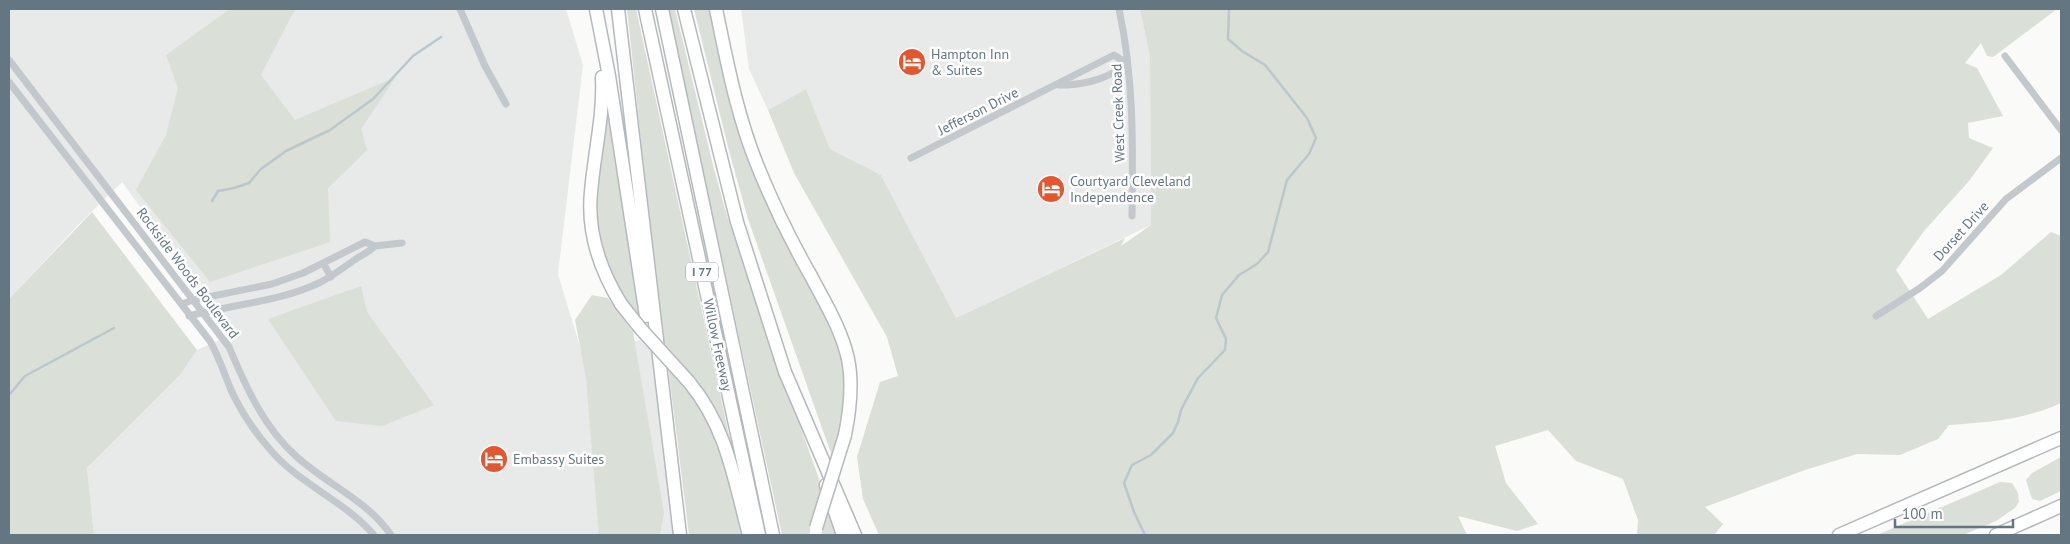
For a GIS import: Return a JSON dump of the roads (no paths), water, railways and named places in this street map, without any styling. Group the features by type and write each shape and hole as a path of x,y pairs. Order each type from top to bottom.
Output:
{"highway":[{"path":"596,9 609,76 651,346 660,379"},
{"path":"618,9 679,533"},
{"name":"Willow Freeway","path":"645,9 759,535"},
{"name":"Willow Freeway","path":"662,9 773,535"},
{"path":"684,9 737,222 785,372 805,414 855,535"},
{"path":"716,9 742,120 757,164 773,204 810,276 832,312 848,361 849,415 845,435 815,531"},
{"path":"600,30 603,95 590,210 597,252 611,287 621,304 706,404 724,442 749,535"},
{"path":"805,414 815,453 843,535"},
{"path":"1839,535 2061,438"},
{"path":"1996,535 2061,506"}],"street":[{"path":"460,9 485,66 506,104"},
{"name":"West Creek Road","path":"1119,9 1132,106 1132,216"},
{"name":"Jefferson Drive","path":"911,158 1114,55 1125,59 1120,69 1094,81 1086,84 1056,85"},
{"path":"2005,56 2061,130"},
{"name":"Rockside Woods Boulevard","path":"9,60 229,347 265,421 297,457 320,476 352,496 381,520 391,535"},
{"name":"Rockside Woods Boulevard","path":"9,82 210,341 239,404 273,453 310,486 363,523 374,535"},
{"name":"Dorset Drive","path":"1876,316 1920,288 1942,271 2006,199 2061,158"},
{"path":"182,304 193,300 272,284 323,263 365,242 375,246 402,243"},
{"path":"189,316 284,295 310,286 331,277 357,258 367,254 375,246"},
{"path":"323,263 331,277"}],"waterway":[{"path":"1145,535 1134,512 1124,483 1132,465 1151,455 1173,433 1181,410 1198,378 1225,350 1226,339 1216,318 1222,295 1239,275 1257,264 1268,252 1287,180 1309,154 1316,138 1307,118 1265,65 1242,51 1228,39 1229,9"},
{"path":"212,201 218,191 249,183 261,169 286,151 330,130 373,99 413,56 441,37"},
{"path":"9,395 25,376 114,328"}],"place":[{"name":"Hampton Inn & Suites","path":"912,62"},
{"name":"Courtyard Cleveland Independence","path":"1051,189"},
{"name":"Embassy Suites","path":"494,459"}]}
